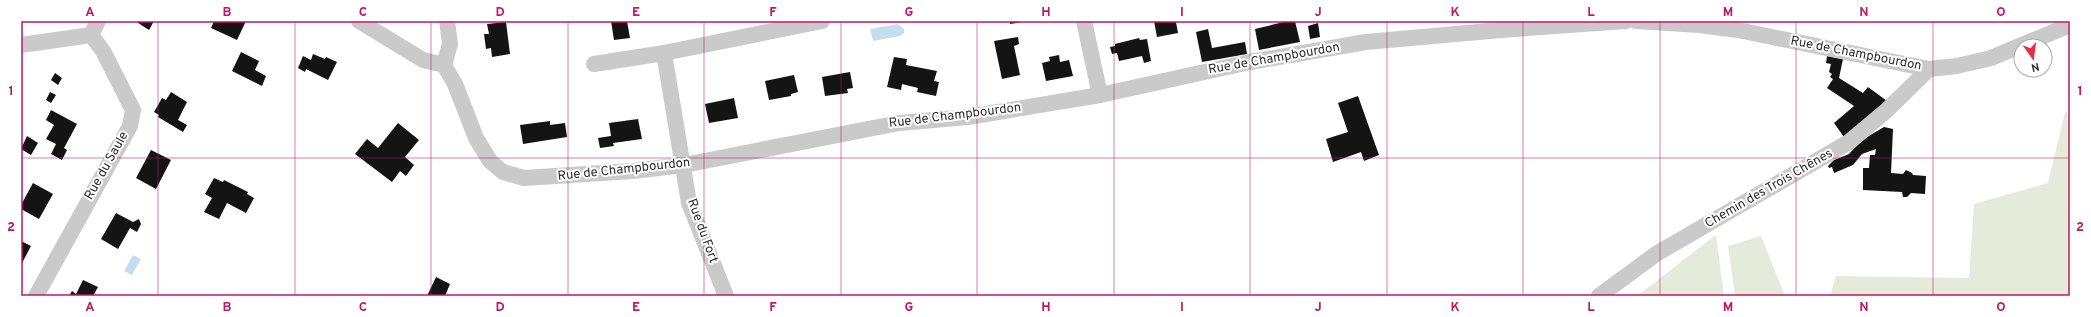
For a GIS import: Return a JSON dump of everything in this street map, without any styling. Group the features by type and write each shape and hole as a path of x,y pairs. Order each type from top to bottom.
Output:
{"street":[{"path":"359,21 423,60 444,65 450,44 447,21"},
{"path":"594,64 664,53 822,21"},
{"path":"1084,21 1100,94"},
{"name":"Rue de Champbourdon","path":"444,65 455,84 476,138 490,161 503,172 524,178 633,171 684,165 899,123 968,117 1100,94 1250,62 1366,42 1626,21"},
{"name":"Rue de Champbourdon","path":"1636,21 1699,23 1929,69 1957,66 1991,58 2070,25"},
{"name":"Rue du Saule","path":"21,44 95,28 103,51 133,110 130,126 36,296"},
{"name":"Rue du Fort","path":"664,53 684,165 689,203 726,296"},
{"name":"Chemin des Trois Chênes","path":"1599,296 1656,254 1849,142 1886,111 1929,69"}],"green space":[{"path":"2065,112 2070,113 2070,296 1830,296 1836,276 1969,278 1974,204 2048,183"},
{"path":"1716,235 1724,296 1637,296"},
{"path":"1761,236 1785,296 1735,296 1728,246"}],"water":[{"path":"898,24 904,29 904,33 900,36 873,41 870,29"},
{"path":"133,255 141,259 132,275 124,271"}],"building":[{"path":"135,21 154,21 149,30"},
{"path":"214,21 246,21 237,40 211,28"},
{"path":"611,21 627,21 630,38 614,40"},
{"path":"1010,21 1022,21 1022,22 1010,24"},
{"path":"1154,21 1178,21 1176,22 1178,33 1157,37"},
{"path":"1288,21 1295,21 1300,42 1259,50 1255,29"},
{"path":"506,22 510,54 492,57 491,48 486,49 484,34 489,34 487,24"},
{"path":"1318,23 1320,37 1310,39 1308,26"},
{"path":"1208,29 1212,48 1245,42 1247,54 1202,62 1196,32"},
{"path":"1018,37 1019,44 1014,46 1020,75 1002,79 994,41"},
{"path":"1139,38 1140,40 1147,39 1151,61 1144,63 1142,56 1119,61 1117,53 1112,54 1110,47 1115,46 1115,44"},
{"path":"241,52 259,61 255,70 266,76 262,86 232,71"},
{"path":"313,54 325,59 326,57 337,62 328,80 306,69 305,72 298,68 303,56 311,60"},
{"path":"1059,55 1060,62 1069,60 1073,76 1046,81 1042,63 1050,61 1049,57"},
{"path":"1827,56 1843,59 1839,78 1863,93 1868,87 1887,101 1844,137 1834,123 1854,106 1827,88 1833,79 1830,77 1832,74 1829,72 1831,64 1826,63"},
{"path":"894,57 907,59 906,65 937,71 934,81 939,82 936,96 917,92 918,88 902,84 901,90 887,87"},
{"path":"850,72 853,88 847,89 848,93 825,96 822,77"},
{"path":"55,73 62,78 58,85 51,80"},
{"path":"794,75 798,92 791,94 791,96 769,100 765,81"},
{"path":"50,92 56,95 51,103 46,100"},
{"path":"171,92 187,102 178,120 187,125 183,132 158,117 159,115 154,112 162,98 166,100"},
{"path":"1358,96 1379,155 1364,161 1361,152 1333,162 1326,139 1348,132 1338,103"},
{"path":"734,98 738,118 709,123 705,104"},
{"path":"51,110 77,124 64,148 67,150 62,160 51,154 56,144 46,139 54,125 46,120"},
{"path":"638,119 642,139 613,143 614,146 600,148 598,138 611,136 609,123"},
{"path":"550,121 550,125 565,123 567,137 523,144 520,125"},
{"path":"398,123 419,140 405,157 414,165 406,176 400,171 392,182 355,154 367,139 378,148"},
{"path":"1884,127 1893,129 1891,173 1903,174 1906,170 1913,175 1926,176 1925,194 1911,193 1907,197 1903,197 1902,192 1863,190 1863,168 1869,168 1870,155 1875,155 1876,149 1862,154 1853,165 1834,173 1832,167 1829,168 1828,166 1834,160 1849,154 1862,140"},
{"path":"27,136 38,143 31,155 21,149"},
{"path":"151,150 171,160 156,189 136,178"},
{"path":"214,178 223,182 224,180 248,192 247,194 254,198 246,213 227,203 219,219 204,212 212,198 205,194"},
{"path":"33,183 53,194 39,219 21,209 21,205"},
{"path":"116,213 133,222 139,219 141,224 137,232 130,228 118,249 101,239"},
{"path":"21,241 31,246 21,265"},
{"path":"436,277 450,284 445,296 427,296"},
{"path":"83,280 98,287 93,296 69,296 72,291 76,294"}]}
